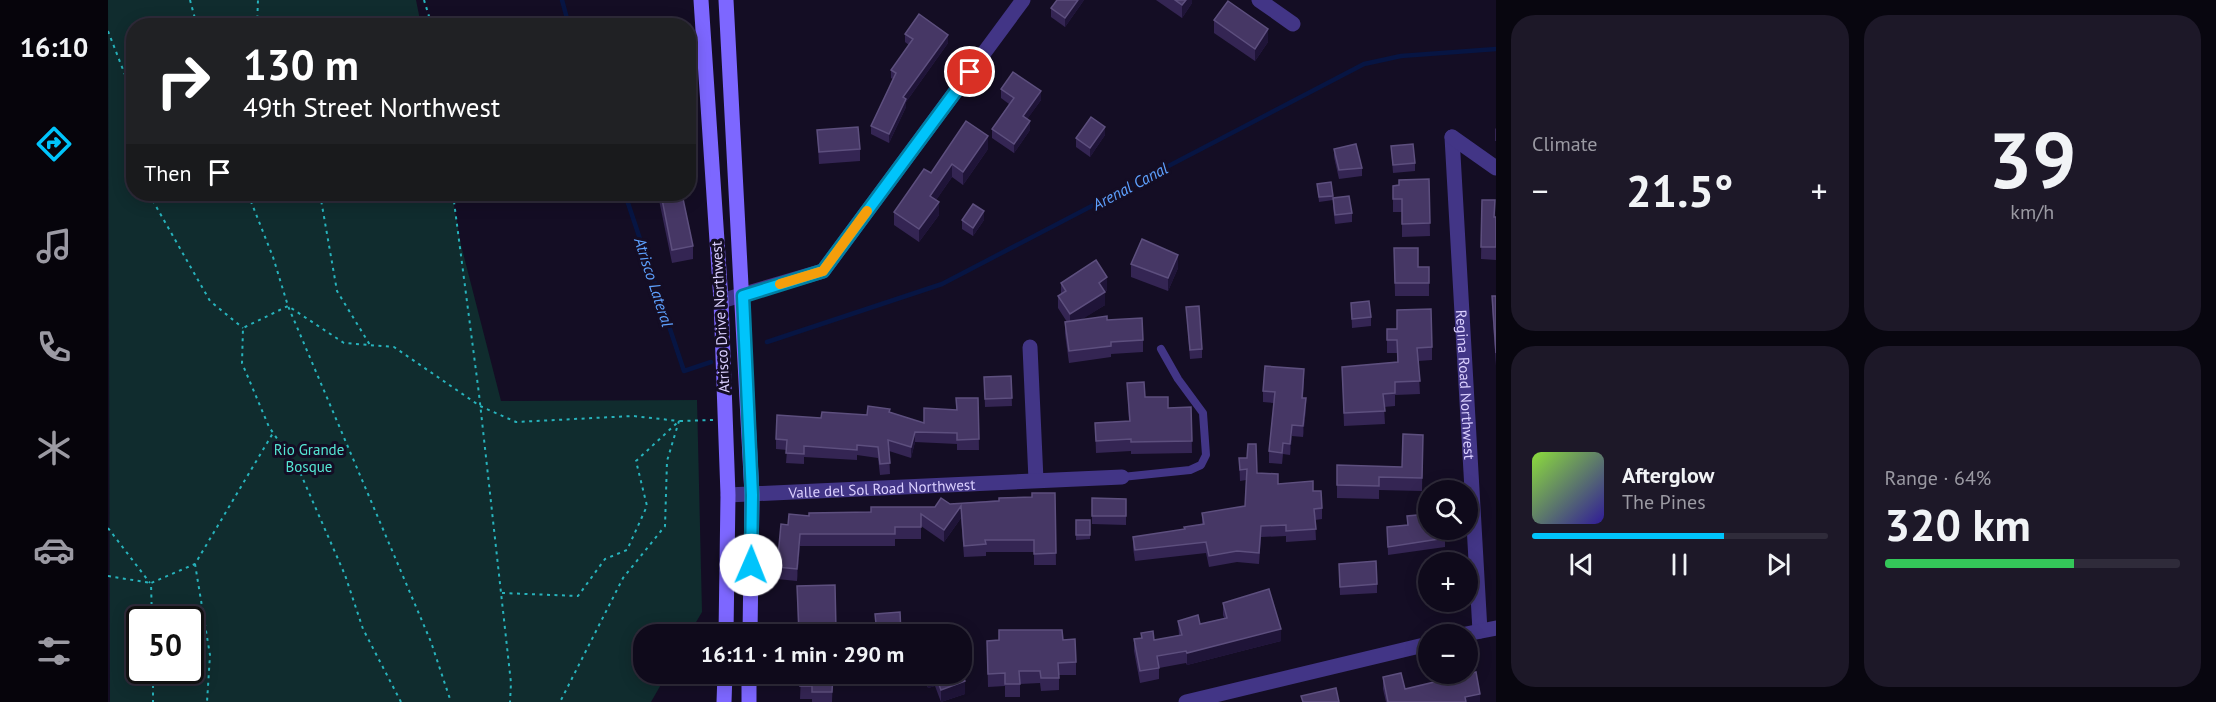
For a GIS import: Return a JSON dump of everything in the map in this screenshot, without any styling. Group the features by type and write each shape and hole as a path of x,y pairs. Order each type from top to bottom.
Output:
{"main road":[{"name":"Atrisco Drive Northwest","path":"700,0 721,301 728,495 726,624"},
{"name":"Atrisco Drive Northwest","path":"726,0 752,495 750,624"},
{"path":"724,702 725,684"},
{"path":"748,702 749,684"}],"street":[{"path":"721,301 823,271 1023,0"},
{"path":"1259,0 1293,24"},
{"name":"Regina Road Northwest","path":"1473,624 1452,137 1496,168"},
{"path":"1030,347 1036,480"},
{"name":"Valle del Sol Road Northwest","path":"728,495 1122,477"},
{"path":"1478,632 1496,628"},
{"path":"1186,702 1418,646"}],"lane":[{"path":"1122,477 1190,470 1201,465 1206,454 1203,413 1178,379 1161,349"}],"path":[{"path":"190,0 195,18"},
{"path":"257,18 258,0"},
{"path":"424,0 430,18"},
{"path":"108,32 126,78"},
{"path":"152,201 210,301 243,328"},
{"path":"252,201 273,257 288,306 431,642 451,702"},
{"path":"321,201 337,291 370,345"},
{"path":"454,201 511,682 510,702"},
{"path":"243,328 288,306"},
{"path":"288,306 344,343 394,347 480,406 516,422 633,416 679,421 715,419"},
{"path":"243,328 242,363 273,433 298,470 345,575 363,629 401,702"},
{"path":"501,593 578,596 605,560 627,550 647,506 636,461 679,421"},
{"path":"561,702 623,578 665,526 667,461 679,421"},
{"path":"108,576 151,583 195,564 273,433"},
{"path":"108,528 151,583 152,606"},
{"path":"195,564 210,655 207,702"},
{"path":"153,684 153,702"}],"green space":[{"name":"Rio Grande Bosque","path":"108,0 416,0 420,18 126,18 126,201 453,201 461,245 501,401 697,400 702,612 695,624 633,624 633,684 661,684 651,702 110,702"}],"building":[{"path":"1057,0 1078,0 1065,18 1051,8"},
{"path":"1175,0 1186,0 1182,5"},
{"path":"1228,1 1268,29 1255,49 1214,20"},
{"path":"919,14 948,35 903,97 906,99 889,134 871,126 896,73 891,70 913,39 905,34"},
{"path":"1013,72 1041,91 1023,116 1030,121 1014,144 992,129 1014,98 1001,89"},
{"path":"1091,117 1105,127 1090,148 1076,138"},
{"path":"966,121 988,136 963,172 952,164 930,196 939,202 919,229 894,212 924,169 931,173"},
{"path":"858,127 860,149 819,152 817,130"},
{"path":"1356,144 1362,168 1339,170 1334,149"},
{"path":"1413,144 1415,163 1393,165 1391,146"},
{"path":"1429,179 1430,223 1402,224 1402,199 1393,199 1393,186 1399,185 1399,180"},
{"path":"1331,182 1333,196 1319,197 1317,184"},
{"path":"1349,196 1352,213 1335,215 1333,198"},
{"path":"1482,200 1495,200 1496,247 1481,247"},
{"path":"662,201 683,201 693,246 672,250"},
{"path":"973,204 984,211 973,228 962,220"},
{"path":"1142,239 1178,255 1168,278 1131,264"},
{"path":"1394,248 1418,248 1418,267 1429,267 1429,283 1395,283"},
{"path":"1096,260 1107,277 1099,283 1105,292 1070,314 1058,296 1066,291 1061,283"},
{"path":"1492,296 1496,296 1496,353"},
{"path":"1369,301 1371,317 1352,319 1351,303"},
{"path":"1199,306 1202,349 1190,350 1186,307"},
{"path":"1431,309 1432,347 1417,348 1420,381 1395,382 1395,393 1383,394 1385,411 1344,413 1342,367 1398,362 1397,340 1387,340 1387,329 1397,329 1397,310"},
{"path":"1107,316 1107,320 1142,318 1143,340 1111,342 1111,346 1069,351 1065,322"},
{"path":"1265,366 1304,369 1302,398 1306,398 1303,426 1292,425 1290,444 1283,443 1282,453 1269,451 1275,392 1263,391"},
{"path":"1011,376 1012,398 985,399 984,377"},
{"path":"1144,382 1145,397 1168,397 1168,408 1191,407 1192,441 1131,442 1131,439 1096,441 1095,423 1130,421 1127,383"},
{"path":"956,398 978,398 979,439 957,440 957,433 915,432 911,447 888,440 890,463 880,464 878,447 857,445 857,450 804,446 804,454 786,453 787,440 776,439 777,415 821,418 822,412 867,415 868,406 890,409 889,412 924,423 924,408 957,410"},
{"path":"1403,434 1423,435 1422,478 1379,477 1379,486 1337,485 1337,465 1402,467"},
{"path":"1248,444 1256,444 1257,473 1278,474 1278,484 1313,481 1313,491 1321,491 1322,508 1314,509 1316,529 1286,531 1286,525 1261,526 1259,553 1237,551 1209,556 1206,542 1135,550 1133,537 1204,524 1202,513 1245,506 1247,469 1240,470 1239,458 1247,458"},
{"path":"1032,493 1055,493 1056,553 1034,554 1034,540 985,540 986,544 964,546 961,506 944,530 921,514 921,527 895,527 895,534 800,534 797,569 777,567 781,524 788,525 789,514 809,516 809,513 871,512 871,507 935,507 941,498 950,504 999,501 999,498 1032,497"},
{"path":"1092,498 1126,499 1126,516 1092,516"},
{"path":"1418,515 1418,540 1432,540 1388,547 1387,527 1408,525 1407,516"},
{"path":"1076,520 1090,520 1090,535 1076,535"},
{"path":"1376,561 1377,584 1340,587 1339,564"},
{"path":"835,585 836,624 799,624 797,586"},
{"path":"1269,589 1281,629 1187,653 1186,651 1157,656 1159,668 1140,671 1134,639 1142,638 1141,633 1153,631 1154,640 1182,635 1178,621 1198,615 1200,624 1227,618 1223,603"},
{"path":"900,612 901,624 876,624 875,614"},
{"path":"999,630 1062,630 1063,640 1075,639 1076,662 1058,663 1059,678 1041,678 1040,671 1019,671 1020,684 1005,684 1005,673 988,674 987,641 999,640"},
{"path":"1401,673 1405,689 1426,684 1478,683 1480,694 1465,697 1466,702 1388,702 1383,677"},
{"path":"800,684 832,684 832,692 812,692 812,686 800,686"},
{"path":"939,684 957,684 941,690"},
{"path":"1336,688 1339,702 1303,702 1301,696"}],"waterway":[{"name":"Atrisco Lateral","path":"562,0 567,18"},
{"name":"Arenal Canal","path":"767,342 942,284 1364,64 1401,56 1496,49"},
{"name":"Atrisco Lateral","path":"627,201 684,371 711,362"}],"slow traffic":[{"path":"780,284 823,271 867,211"}],"route":[{"path":"751,565 752,495 743,296 823,271 970,72"}]}
